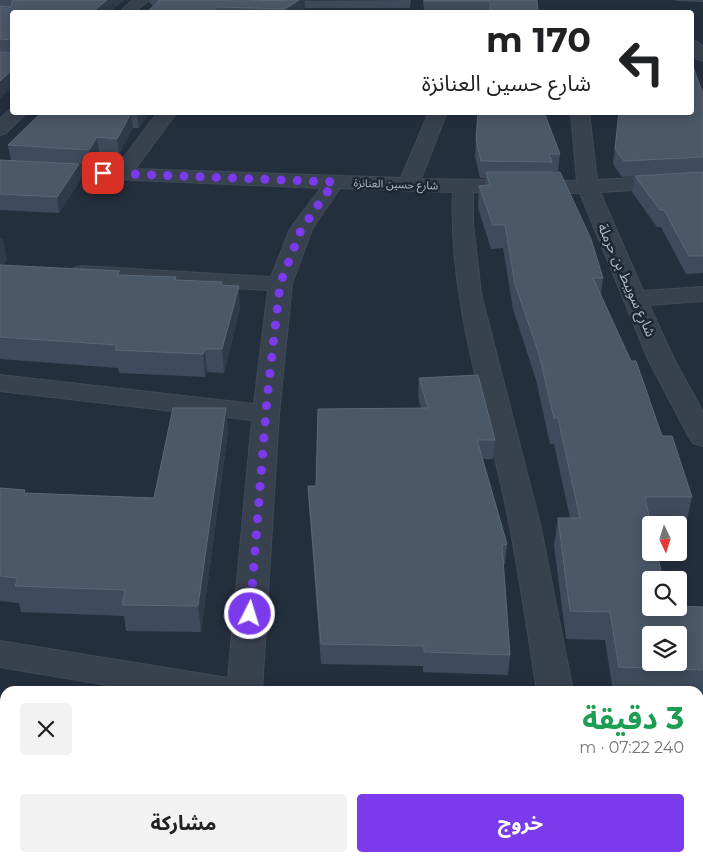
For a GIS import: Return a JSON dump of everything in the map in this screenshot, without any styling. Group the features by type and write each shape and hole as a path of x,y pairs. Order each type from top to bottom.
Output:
{"street":[{"path":"130,10 142,0"},
{"path":"694,46 703,56"},
{"path":"0,129 15,115"},
{"path":"120,174 166,115"},
{"path":"408,185 437,115"},
{"name":"شارع سويبط بن حرملة","path":"580,115 588,187 634,299 662,361 703,437"},
{"name":"شارع حسين العنانزة","path":"0,168 463,186 588,187 703,180"},
{"path":"244,686 266,414 280,284 301,230 334,182"},
{"path":"463,186 462,235 474,326 523,517 554,686"},
{"path":"57,272 280,284"},
{"path":"634,299 703,294"},
{"path":"0,383 266,414"},
{"path":"0,654 194,686"}],"building":[{"path":"107,0 94,10 10,10 10,40 0,39 0,6 11,7 12,1"},
{"path":"299,0 285,9 218,7 216,10 149,10 159,1"},
{"path":"537,0 538,10 490,10 490,1 424,1"},
{"path":"0,52 10,53 10,72 0,81"},
{"path":"694,69 703,94 703,157 624,161 615,149 619,115 694,115"},
{"path":"39,115 130,115 117,139 97,137 89,150 8,145"},
{"path":"478,115 545,115 560,154 549,154 552,162 481,161 476,140"},
{"path":"0,160 79,164 57,197 0,194"},
{"path":"486,172 560,172 591,239 603,278 593,278 631,361 636,361 662,436 672,436 692,497 645,497 649,516 642,516 642,561 659,561 661,571 642,571 642,616 687,616 687,606 703,607 703,670 687,669 687,626 642,626 642,668 619,667 610,612 570,611 558,518 580,518 558,418 554,418 539,354 515,284 505,225 493,225 479,186 490,185"},
{"path":"703,172 703,256 689,256 664,210 660,210 635,176"},
{"path":"0,265 120,271 117,275 176,277 175,280 222,282 221,285 239,286 222,349 205,349 203,354 115,350 117,345 0,337"},
{"path":"478,375 495,440 477,440 507,544 502,545 510,655 424,652 424,646 321,644 308,486 316,486 318,409 428,408 419,378"},
{"path":"173,408 226,408 198,606 122,605 125,590 15,586 18,578 0,576 0,488 25,490 24,493 154,498"}],"route":[{"path":"103,173 334,182 301,230 280,284 267,399 250,614"}]}
